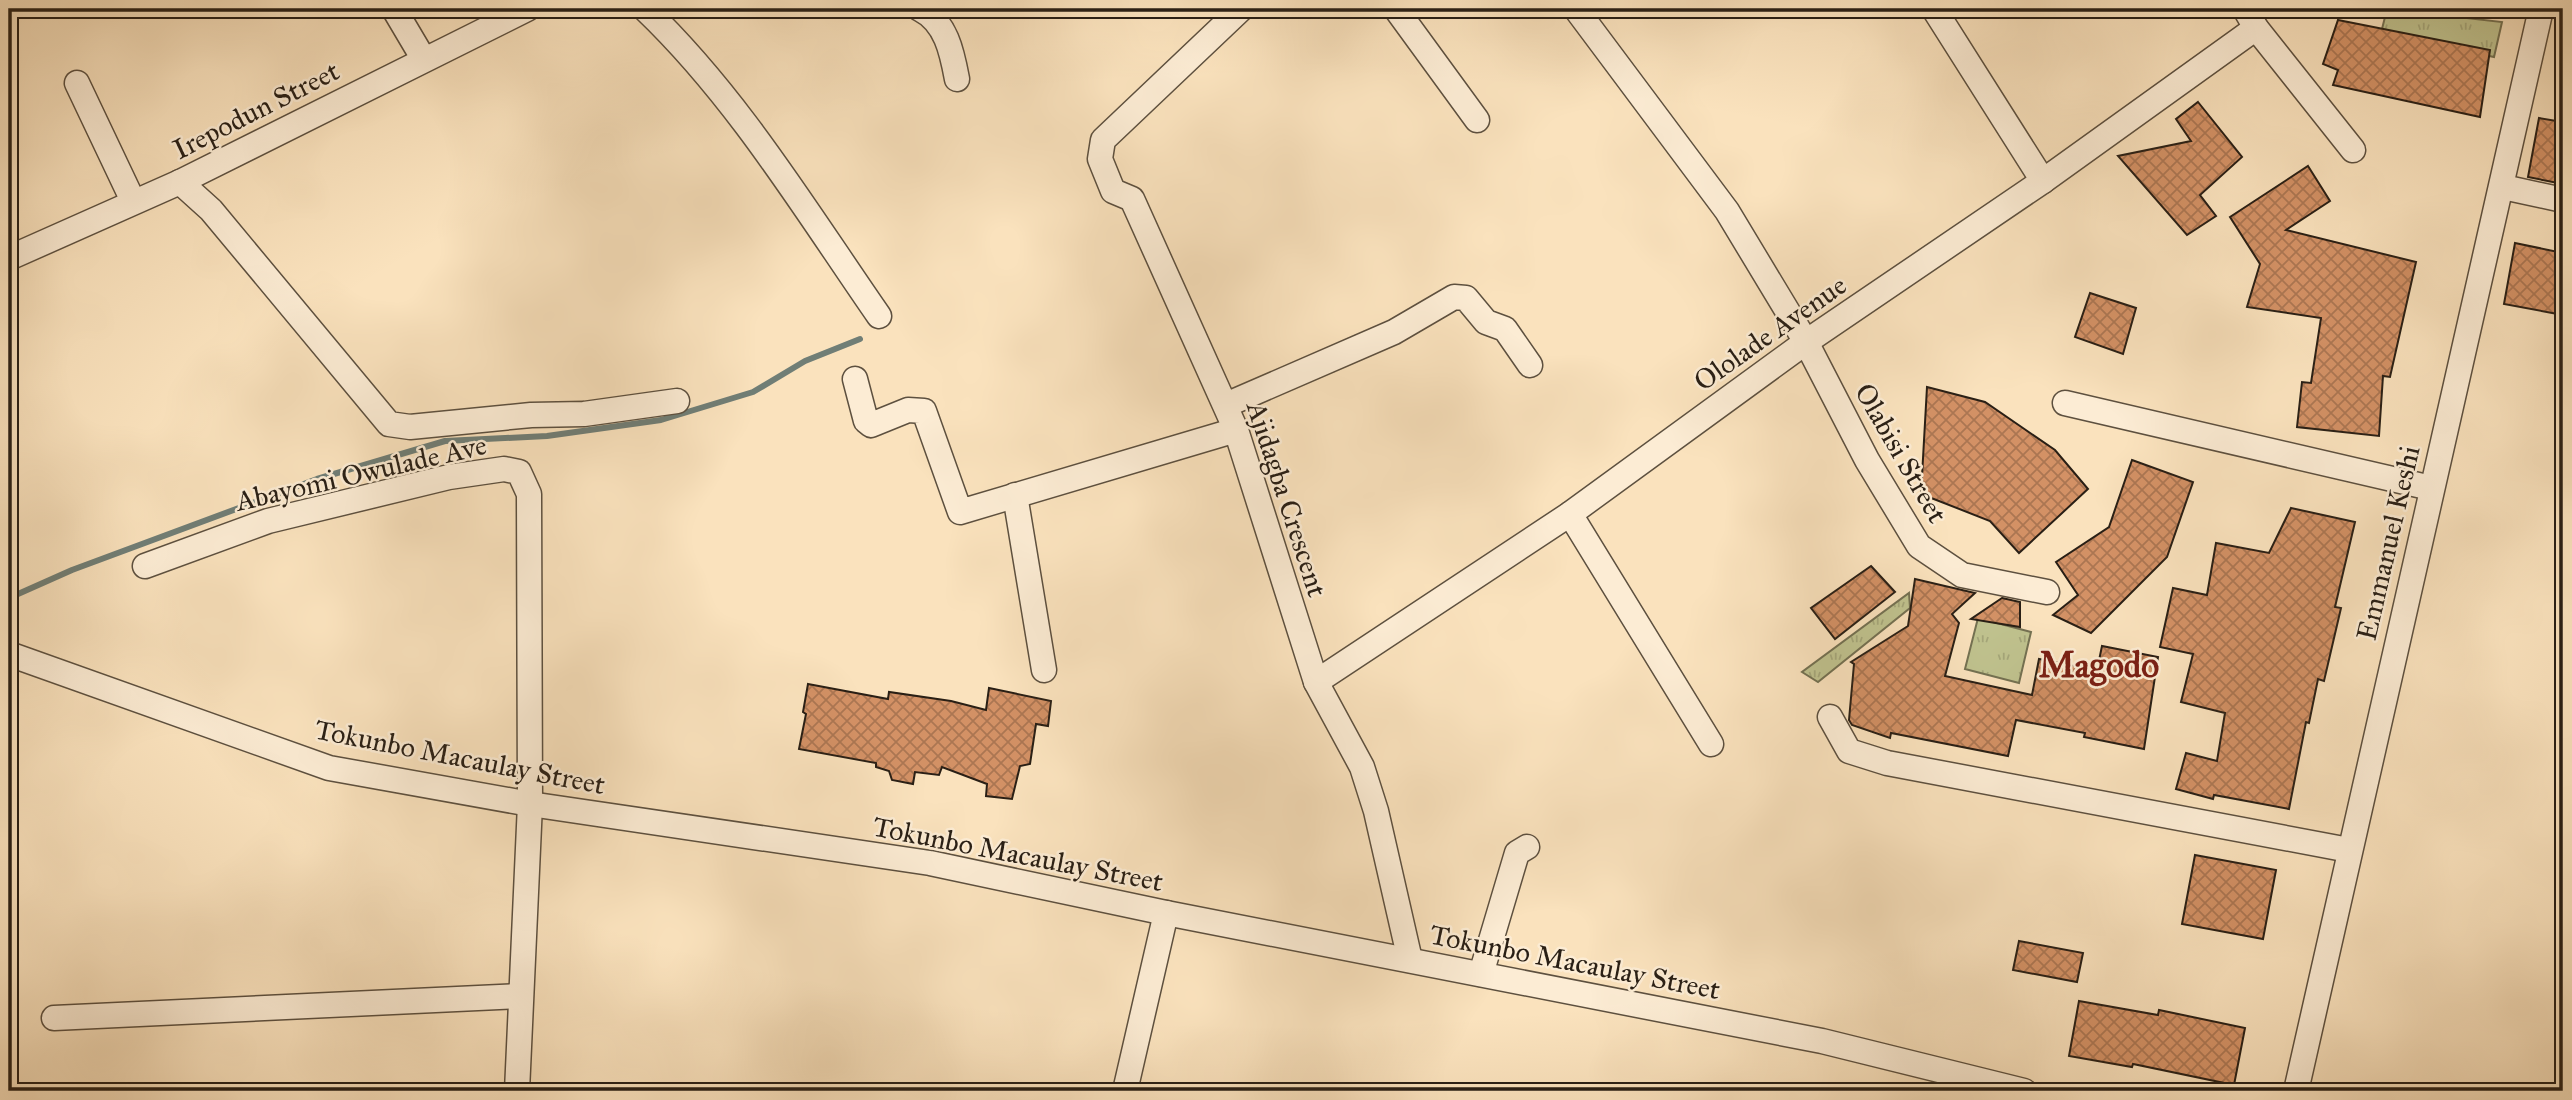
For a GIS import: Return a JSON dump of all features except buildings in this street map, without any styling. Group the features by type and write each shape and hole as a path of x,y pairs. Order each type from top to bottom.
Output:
{"street":[{"path":"394,9 423,58"},
{"name":"Irepodun Street","path":"9,258 180,182 423,58 527,9"},
{"path":"645,9 678,40 750,129 879,316"},
{"path":"920,9 940,28 951,46 957,79"},
{"name":"Ajidagba Crescent","path":"1241,9 1103,140 1100,159 1113,191 1132,199 1236,430 1316,682 1362,766 1376,811 1410,960"},
{"path":"1396,9 1477,120"},
{"name":"Olabisi Street","path":"1576,9 1727,211 1806,342 1867,460 1919,546 1962,575 2047,592"},
{"path":"1934,9 2043,181"},
{"name":"Emmanuel Keshi","path":"2296,1091 2431,488 2503,187 2541,9"},
{"path":"2250,18 2353,150"},
{"name":"Ololade Avenue","path":"1316,682 1570,514 1806,342 2043,181 2250,18"},
{"path":"77,83 133,201"},
{"path":"180,182 211,210 389,424 410,427 531,415 584,414 677,401"},
{"path":"2503,187 2563,200"},
{"path":"1226,405 1394,332 1454,297 1466,298 1486,322 1505,328 1530,365"},
{"path":"855,379 866,421 870,425 908,410 924,411 960,512 1236,430"},
{"path":"2066,404 2431,488"},
{"name":"Abayomi Owulade Ave","path":"145,566 268,521 449,477 504,469 519,472 529,494 530,804 517,1091"},
{"path":"1015,495 1044,670"},
{"path":"1570,514 1710,744"},
{"name":"Tokunbo Macaulay Street","path":"9,654 329,768 530,804 930,863 1166,913 1822,1041 2024,1091"},
{"path":"1830,717 1849,751 1887,763 2349,850"},
{"path":"1481,974 1517,853 1527,847"},
{"path":"1125,1091 1166,913"},
{"path":"54,1017 520,996"}],"green space":[{"path":"2387,9 2502,22 2494,57 2381,33"},
{"path":"1909,593 1910,608 1818,682 1802,672"},
{"path":"1978,618 2031,632 2019,683 1965,669"}],"waterway":[{"path":"9,598 72,570 317,479 445,441 547,436 661,420 753,392 805,361 860,339"}],"district":[{"name":"Magodo","path":"2099,665"}]}
